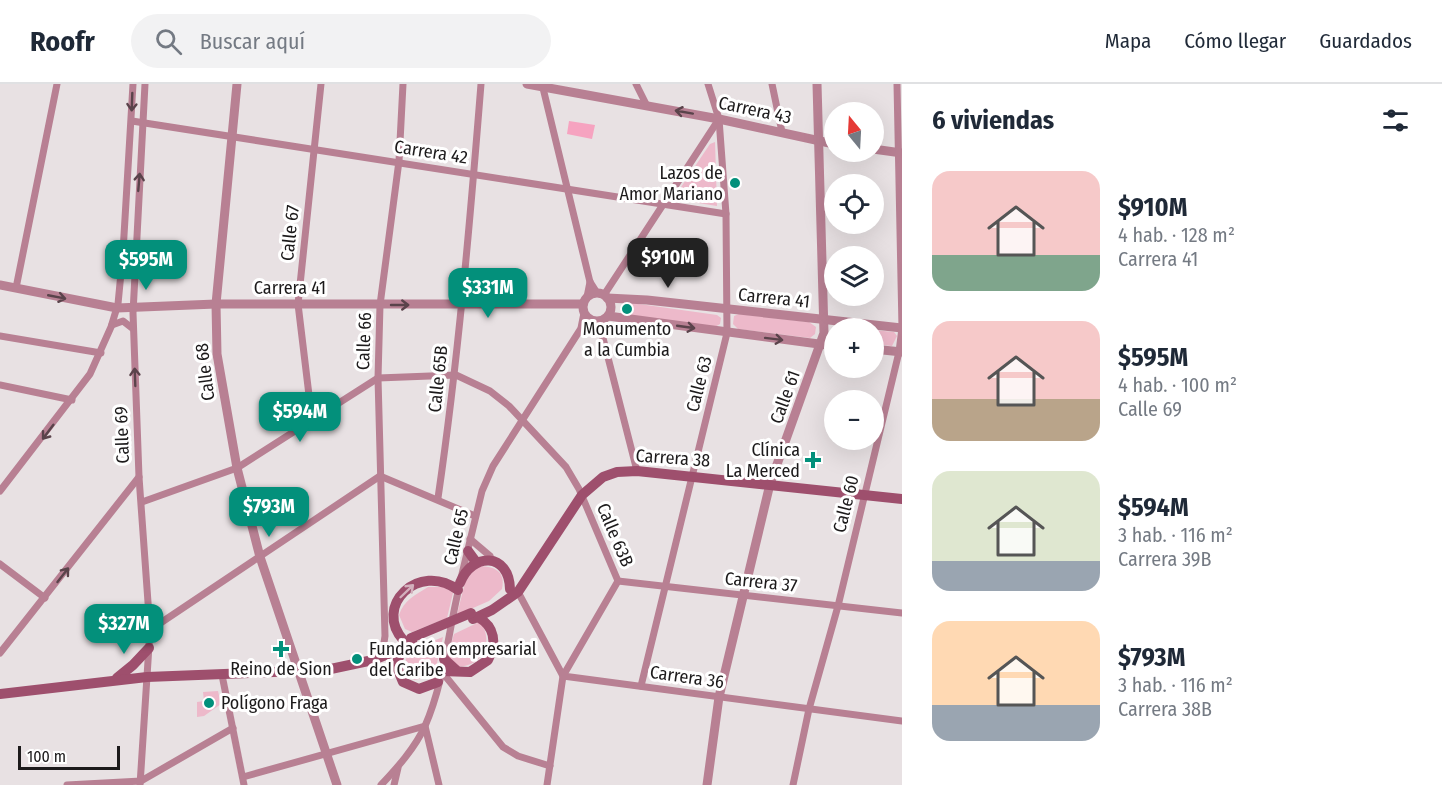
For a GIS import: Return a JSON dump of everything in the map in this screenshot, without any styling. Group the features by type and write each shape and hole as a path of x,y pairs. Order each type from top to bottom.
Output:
{"main road":[{"name":"Carrera 38","path":"364,660 373,660 474,616 514,590 528,576 582,495 603,477 617,472 692,475 902,499"},
{"path":"468,551 476,562"},
{"path":"474,616 492,632 492,653 488,660 477,669 456,670 440,675 419,689 402,682 396,665 408,643 395,628 395,610 397,602 408,588 425,580 434,579 459,586 468,568 476,562 488,560 500,564 508,573 514,590"},
{"name":"Carrera 38","path":"0,694 147,676 326,670 364,660 387,648 408,643"},
{"path":"115,680 134,665 149,648"},
{"path":"444,659 456,670"}],"street":[{"path":"16,288 57,84"},
{"path":"0,491 72,400 101,353 111,327 117,308 133,84"},
{"name":"Calle 69","path":"140,783 150,630 139,477 133,309 145,84"},
{"name":"Calle 68","path":"237,84 216,304 217,354 237,468 260,557 337,785"},
{"name":"Calle 67","path":"312,420 298,304 321,84"},
{"name":"Calle 66","path":"387,648 378,378 380,305 399,161 404,84"},
{"name":"Calle 65B","path":"438,498 456,375 459,305 474,174 481,84"},
{"name":"Carrera 43","path":"527,84 719,119 824,143"},
{"path":"636,84 647,106"},
{"name":"Calle 63","path":"641,686 663,586 727,333 726,214 719,119 708,84"},
{"path":"772,84 782,132"},
{"name":"Calle 61","path":"818,84 825,318"},
{"name":"Calle 60","path":"793,785 809,709 838,606 901,352 900,152 897,84"},
{"name":"Calle 65","path":"381,785 399,766 424,726 444,659 475,516 493,466 580,330 588,311 590,282 542,86"},
{"path":"588,311 603,295 719,119"},
{"name":"Carrera 42","path":"132,121 726,214"},
{"path":"884,150 900,152"},
{"path":"125,201 138,201"},
{"name":"Calle 65","path":"590,282 603,295"},
{"name":"Carrera 41","path":"0,285 117,308 133,309 216,304 298,304 459,305 588,311"},
{"path":"602,334 606,317 611,309 603,295"},
{"name":"Carrera 41","path":"603,295 824,320"},
{"path":"588,311 606,317 824,345"},
{"path":"588,311 602,334 637,471"},
{"path":"111,327 117,321 123,321 128,323 133,330"},
{"name":"Calle 61","path":"707,785 719,697 770,484 821,345 824,326"},
{"name":"Carrera 41","path":"884,326 902,328"},
{"path":"0,336 101,353"},
{"path":"884,350 901,352"},
{"path":"127,494 135,494 141,500 237,468 378,378 456,375"},
{"name":"Calle 63B","path":"456,375 490,391 522,418 566,467 582,495 618,581 563,676 548,785"},
{"path":"0,385 72,400"},
{"path":"150,630 380,476 438,498 475,516"},
{"path":"0,652 139,477"},
{"path":"470,539 490,556"},
{"path":"0,564 45,598"},
{"name":"Carrera 37","path":"618,581 902,613"},
{"path":"514,590 563,676"},
{"path":"222,675 243,781 424,726 439,785"},
{"path":"440,675 503,747 518,756 550,766"},
{"name":"Carrera 36","path":"563,676 902,721"},
{"path":"67,785 140,783 233,728"},
{"name":"Calle 65","path":"394,785 399,766"}],"shaded area":[{"path":"569,121 595,125 592,139 567,134"},
{"path":"715,142 717,206 673,199 710,144"},
{"path":"632,303 717,315 721,318 720,324 715,327 625,315 623,305"},
{"path":"739,314 809,322 816,327 815,334 810,338 738,329 733,324 734,316"},
{"path":"884,331 894,332 897,336 892,346 884,345"},
{"path":"477,566 497,570 502,577 502,589 489,601 457,615 465,582"},
{"path":"428,587 444,587 453,593 447,618 412,632 405,629 399,615 401,610 410,598"},
{"path":"481,623 485,631 485,647 482,654 471,664 454,666 448,655 454,634"},
{"path":"443,637 434,676 414,680 404,667 408,651"},
{"name":"Polígono Fraga","path":"218,691 221,704 204,716 197,717 197,702 204,701 203,692"}],"place":[{"name":"Lazos de Amor Mariano","path":"735,183"},
{"name":"Monumento a la Cumbia","path":"627,309"},
{"name":"Clínica La Merced","path":"813,460"},
{"name":"Reino de Sion","path":"281,649"},
{"name":"Fundación empresarial del Caribe","path":"357,659"},
{"name":"Polígono Fraga","path":"209,703"}]}
